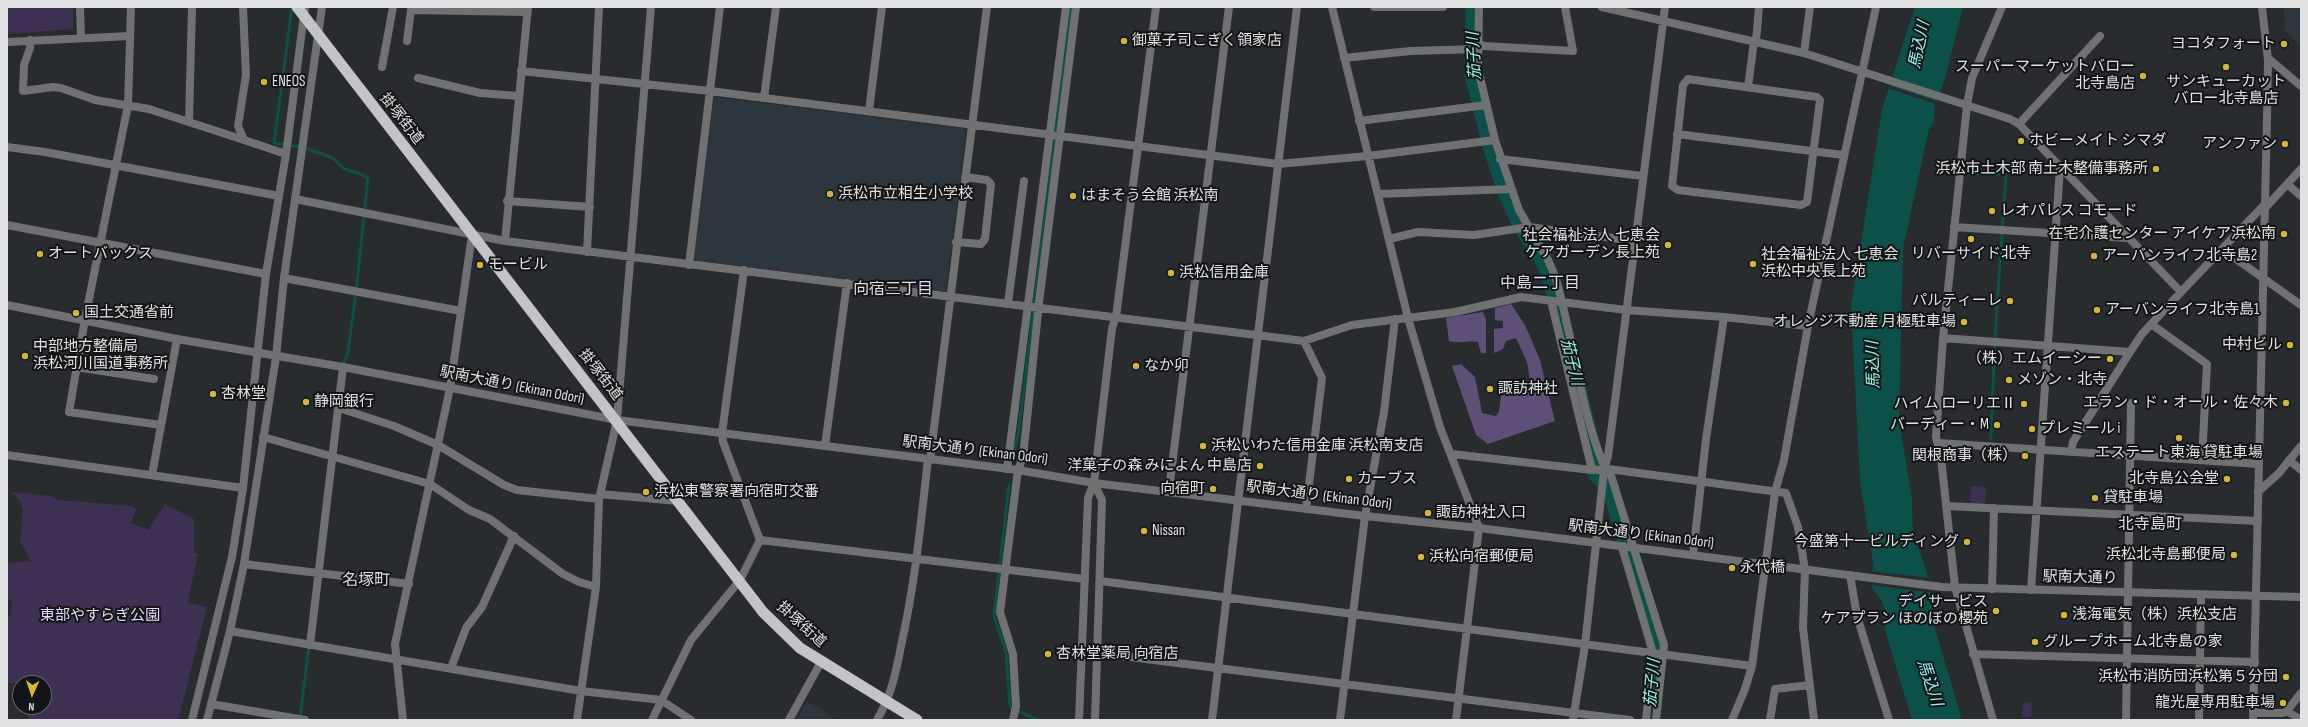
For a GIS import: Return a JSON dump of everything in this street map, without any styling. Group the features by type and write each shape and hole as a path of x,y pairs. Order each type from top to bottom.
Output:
{"highway":[{"name":"掛塚街道","path":"302,9 318,35 769,617 800,648 917,720"}],"street":[{"path":"80,7 81,37"},
{"path":"131,7 128,105 85,319 69,412 161,425"},
{"path":"189,122 192,7"},
{"path":"243,7 246,75 238,126 244,140"},
{"path":"207,720 230,631 244,564 276,356 284,278 322,7"},
{"path":"382,67 393,7"},
{"path":"588,252 599,7"},
{"path":"577,720 596,587 599,496 617,420 651,7"},
{"path":"689,265 720,7"},
{"path":"764,98 776,7"},
{"path":"869,111 882,7"},
{"path":"877,720 887,702 894,684 909,615 918,560 929,460 986,7"},
{"path":"1007,469 1034,307 1055,136 1066,7"},
{"path":"1055,136 1076,7"},
{"path":"1079,720 1088,498 1094,483 1112,328 1116,317 1156,7"},
{"path":"1169,490 1229,7"},
{"path":"1212,720 1237,500 1297,7"},
{"path":"1332,7 1408,318 1440,426 1452,454 1479,528 1456,720"},
{"path":"1374,7 1443,7"},
{"path":"1478,7 1474,48 1482,105 1492,141 1500,159 1507,189 1525,228 1550,264 1557,301 1601,473 1664,645 1656,720"},
{"path":"1344,58 1410,51 1474,48 1484,46 1572,51 1565,7"},
{"path":"1602,7 1804,52 2010,119 2019,124 2181,292"},
{"path":"1574,717 1585,645 1596,544 1601,473 1626,310 1665,7"},
{"path":"1748,87 1759,7"},
{"path":"1804,52 1810,7"},
{"path":"1732,720 1745,689 1752,666 1764,565 1776,492 1784,460 1808,326 1843,155 1866,72 1876,7"},
{"path":"1993,720 1955,587 1936,433 1942,338 1967,105 1972,78 2002,7"},
{"path":"2262,7 2268,58 2254,716 2283,713 2287,711 2301,693"},
{"path":"192,720 230,564 243,488 266,274 286,154 302,9"},
{"path":"407,41 411,10 527,10 505,241"},
{"path":"7,42 81,37 130,36"},
{"path":"2019,124 2100,36"},
{"path":"30,40 30,48 24,65 23,91 53,86 62,88 95,100 149,109 286,154"},
{"path":"2268,58 2301,86"},
{"path":"521,71 710,91 1278,164 1368,156 1492,141"},
{"path":"418,78 480,93 518,96"},
{"path":"1688,79 1818,97 1820,100 1808,198 1802,205 1678,190 1672,184 1677,134 1683,85 1688,79"},
{"path":"1359,121 1482,105"},
{"path":"1677,134 1843,155"},
{"path":"7,146 279,196"},
{"path":"1500,159 1643,176"},
{"path":"2030,590 2060,168"},
{"path":"2071,452 2073,442 2130,352 2151,324 2301,169"},
{"path":"956,242 981,244 985,240 991,184 987,180 965,176"},
{"path":"1008,303 1024,181"},
{"path":"2287,184 2301,196"},
{"path":"1378,194 1507,189"},
{"path":"295,198 505,241 1304,341 1352,325 1455,312 1518,297 1626,310 1724,317 1808,326"},
{"path":"508,202 590,207"},
{"path":"7,225 266,274"},
{"path":"1954,227 2128,238"},
{"path":"1389,239 1418,232 1474,235 1525,228 1635,241"},
{"path":"403,720 395,644 450,388 472,235"},
{"path":"2222,249 2301,305"},
{"path":"652,720 691,640 740,580 760,540 723,442 722,433 744,270"},
{"path":"284,278 461,311"},
{"path":"825,446 847,283"},
{"path":"1557,301 1564,315 1582,392 1598,451 1601,473"},
{"name":"駅南大通り (Ekinan Odori)","path":"7,305 85,319 177,339 343,367 617,420 1018,470 1094,483 1169,490 1237,500 1479,528 1854,576"},
{"path":"1013,720 1016,706 1013,654 1000,612 1002,570 1018,470 1023,457 1034,307"},
{"path":"1693,555 1701,481 1724,317"},
{"path":"1340,720 1365,516 1384,412 1395,319"},
{"path":"2151,324 2207,364 2202,460"},
{"path":"1942,338 2130,352"},
{"path":"152,475 177,339"},
{"path":"1304,341 1322,378 1306,508"},
{"path":"76,367 154,379"},
{"path":"310,645 343,367"},
{"path":"2126,720 2128,515 2131,403"},
{"path":"339,408 394,426 438,445 504,485 517,490 678,501"},
{"path":"263,437 430,484 469,510 490,518 563,574 578,582 596,587"},
{"path":"1938,443 2259,464"},
{"path":"2258,492 2279,473 2301,446"},
{"path":"1452,454 1601,473 1701,481 1786,493 1798,527 1805,570 1803,628 1814,720"},
{"path":"7,455 243,488"},
{"path":"2289,460 2301,470"},
{"path":"1094,483 1102,500 1095,720"},
{"path":"1946,506 2258,521"},
{"path":"1992,589 1994,508"},
{"path":"450,668 466,628 482,607 514,536"},
{"path":"760,540 1085,579"},
{"path":"1628,548 1653,653 1646,720"},
{"path":"244,564 409,584"},
{"path":"1854,576 1857,616 1889,720"},
{"name":"駅南大通り","path":"1854,576 1942,587 2201,596 2301,597"},
{"path":"1100,581 1653,653 1664,656 1752,666"},
{"path":"2199,720 2201,596"},
{"path":"230,631 581,691 661,700 692,720"},
{"path":"1098,653 1459,698 1574,717 1630,720"},
{"path":"1973,654 2255,662"},
{"path":"789,720 821,662"},
{"path":"1770,720 1776,689 1810,685"},
{"path":"211,704 305,720"},
{"path":"2287,711 2301,720"}],"shaded area":[{"path":"2283,7 2301,7 2301,46 2283,29 2286,24"},
{"name":"浜松市立相生小学校","path":"714,97 966,129 946,292 692,260"},
{"path":"1511,304 1525,325 1540,360 1555,421 1488,444 1476,435 1452,366 1461,364 1475,377 1482,413 1496,416 1499,412 1501,395 1530,380 1527,362 1516,338 1506,341 1503,349 1494,353 1494,329 1503,328 1503,321 1495,320 1495,308"},
{"path":"1483,312 1486,319 1486,353 1481,353 1478,342 1449,341 1446,318"},
{"path":"807,701 830,715 836,720 797,720"}],"green space":[{"path":"7,7 73,7 73,29 7,34"},
{"path":"1971,486 1986,487 1985,505 1970,504"},
{"name":"東部やすらぎ公園","path":"11,492 52,496 58,500 131,506 136,509 131,523 148,530 165,504 194,519 194,553 198,553 188,603 207,607 178,720 28,720 28,715 52,715 52,675 12,675 12,683 7,683 7,616 10,616 12,600 7,600 7,563 31,561 20,541 23,510 19,499"},
{"path":"2023,702 2032,703 2031,717 2022,717"}],"water":[{"name":"馬込川","path":"1915,7 1963,7 1944,82 1934,107 1934,122 1929,129 1903,248 1899,419 1912,499 1913,533 1926,569 1932,596 1933,622 1962,720 1912,720 1885,630 1886,613 1882,601 1871,586 1873,563 1860,482 1851,307 1882,109"}],"pier":[{"path":"1888,85 1939,102 1938,105 1887,88"},
{"path":"1870,571 1930,578 1933,593 1869,585"}],"waterway":[{"path":"292,7 274,143 302,147 333,158 344,169 368,178 348,352 342,367"},
{"path":"1012,458 1018,436 1071,7"},
{"name":"茄子川","path":"1474,7 1473,74 1491,146 1506,192 1521,225 1546,265 1554,291 1596,463 1596,474 1610,488 1655,636 1656,663 1652,694"},
{"path":"1967,173 2006,175 1995,336 1991,438"},
{"path":"1009,485 994,616 1006,652 1010,707 1038,720"},
{"path":"300,718 309,646"}],"place":[{"name":"御菓子司こぎく領家店","path":"1124,41"},
{"name":"ヨコタフォート","path":"2284,44"},
{"name":"サンキューカット バロー北寺島店","path":"2226,67"},
{"name":"スーパーマーケットバロー 北寺島店","path":"2143,76"},
{"name":"ENEOS","path":"264,82"},
{"name":"ホビーメイト シマダ","path":"2021,141"},
{"name":"アンファン","path":"2285,144"},
{"name":"浜松市土木部 南土木整備事務所","path":"2156,169"},
{"name":"浜松市立相生小学校","path":"830,194"},
{"name":"はまそう会館 浜松南","path":"1073,196"},
{"name":"レオパレス コモード","path":"1992,211"},
{"name":"在宅介護センター アイケア浜松南","path":"2284,234"},
{"name":"リバーサイド北寺","path":"1971,239"},
{"name":"社会福祉法人 七恵会 ケアガーデン長上苑","path":"1668,245"},
{"name":"オートバックス","path":"40,254"},
{"name":"アーバンライフ北寺島2","path":"2094,256"},
{"name":"社会福祉法人 七恵会 浜松中央長上苑","path":"1753,264"},
{"name":"モービル","path":"480,265"},
{"name":"浜松信用金庫","path":"1171,273"},
{"name":"パルティーレ","path":"2010,301"},
{"name":"アーバンライフ北寺島1","path":"2097,310"},
{"name":"国土交通省前","path":"76,313"},
{"name":"オレンジ不動産 月極駐車場","path":"1964,322"},
{"name":"中村ビル","path":"2290,345"},
{"name":"中部地方整備局 浜松河川国道事務所","path":"25,356"},
{"name":"（株）エムイーシー","path":"2110,359"},
{"name":"なか卯","path":"1136,366"},
{"name":"メゾン・北寺","path":"2009,380"},
{"name":"諏訪神社","path":"1490,389"},
{"name":"杏林堂","path":"213,394"},
{"name":"静岡銀行","path":"306,402"},
{"name":"エラン・ド・オール・佐々木","path":"2286,403"},
{"name":"ハイム ローリエⅡ","path":"2024,404"},
{"name":"バーディー・M","path":"1997,425"},
{"name":"プレミール i","path":"2032,429"},
{"name":"エステート東海 貸駐車場","path":"2179,438"},
{"name":"浜松いわた信用金庫 浜松南支店","path":"1203,446"},
{"name":"関根商事（株）","path":"2025,456"},
{"name":"洋菓子の森 みによん 中島店","path":"1260,466"},
{"name":"カーブス","path":"1349,479"},
{"name":"北寺島公会堂","path":"2227,479"},
{"name":"向宿町","path":"1213,489"},
{"name":"浜松東警察署向宿町交番","path":"646,492"},
{"name":"貸駐車場","path":"2095,498"},
{"name":"諏訪神社入口","path":"1428,513"},
{"name":"Nissan","path":"1144,531"},
{"name":"今盛第十一ビルディング","path":"1967,542"},
{"name":"浜松北寺島郵便局","path":"2234,555"},
{"name":"浜松向宿郵便局","path":"1421,557"},
{"name":"永代橋","path":"1732,568"},
{"name":"デイサービス ケアプラン ほのぼの櫻苑","path":"1996,611"},
{"name":"浅海電気（株）浜松支店","path":"2064,615"},
{"name":"グループホーム北寺島の家","path":"2035,642"},
{"name":"杏林堂薬局 向宿店","path":"1048,654"},
{"name":"浜松市消防団浜松第５分団","path":"2286,677"},
{"name":"龍光屋専用駐車場","path":"2283,703"}],"district":[{"name":"中島二丁目","path":"1540,284"},
{"name":"向宿三丁目","path":"893,290"},
{"name":"北寺島町","path":"2150,525"},
{"name":"名塚町","path":"366,581"}]}
